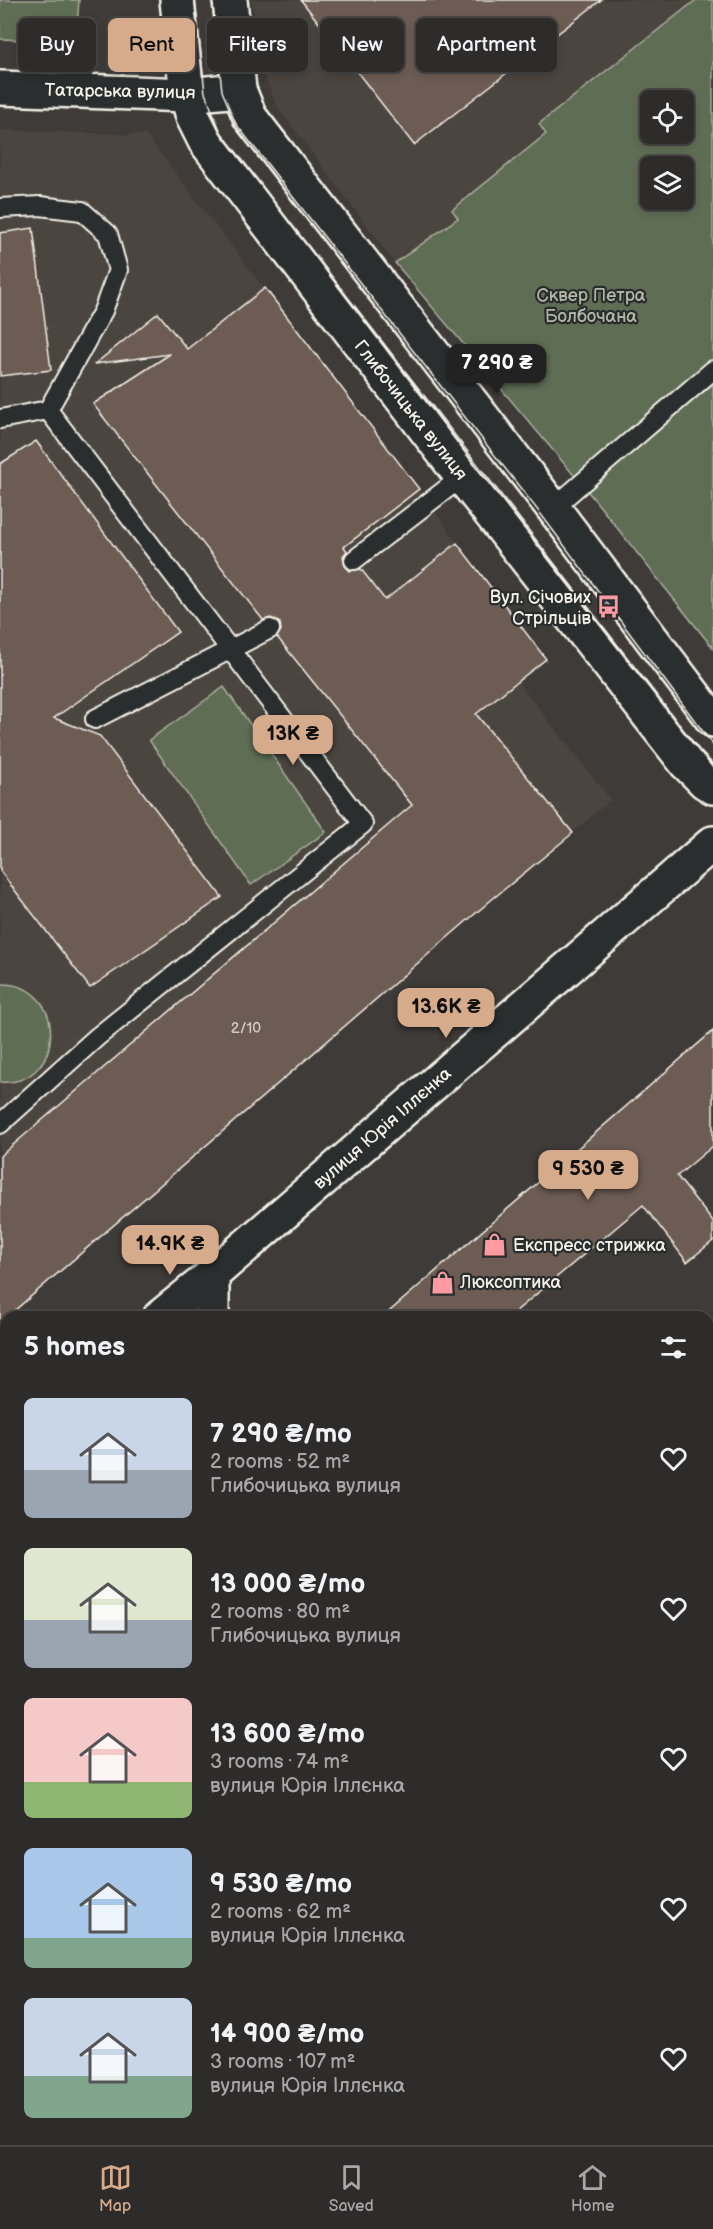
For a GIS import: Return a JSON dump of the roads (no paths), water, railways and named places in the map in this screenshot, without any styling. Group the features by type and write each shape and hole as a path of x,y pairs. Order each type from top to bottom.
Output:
{"main road":[{"name":"Глибочицька вулиця","path":"177,0 188,95 193,117 205,141 462,477 686,763 713,787"},
{"path":"230,0 239,90 250,117 553,508 713,720"},
{"name":"Татарська вулиця","path":"0,88 188,95 239,90"},
{"name":"вулиця Юрія Іллєнка","path":"167,1311 713,843"},
{"path":"212,1275 212,1311"}],"lane":[{"path":"0,208 40,206 82,211 108,234 118,270 103,311 48,410 0,420"},
{"path":"553,508 713,370"},
{"path":"0,1124 97,1037 363,824 48,410"},
{"path":"354,560 462,477"},
{"path":"95,719 270,629"}],"tram line":[{"path":"195,0 205,93 222,135 713,768"},
{"path":"212,0 222,91 236,124 543,517 713,745"}],"place":[{"name":"Вул. Січових Стрільців","path":"609,607"},
{"name":"Експресс стрижка","path":"495,1245"},
{"name":"Люксоптика","path":"442,1282"}],"park label":[{"name":"Сквер Петра Болбочана","path":"591,305"}]}
